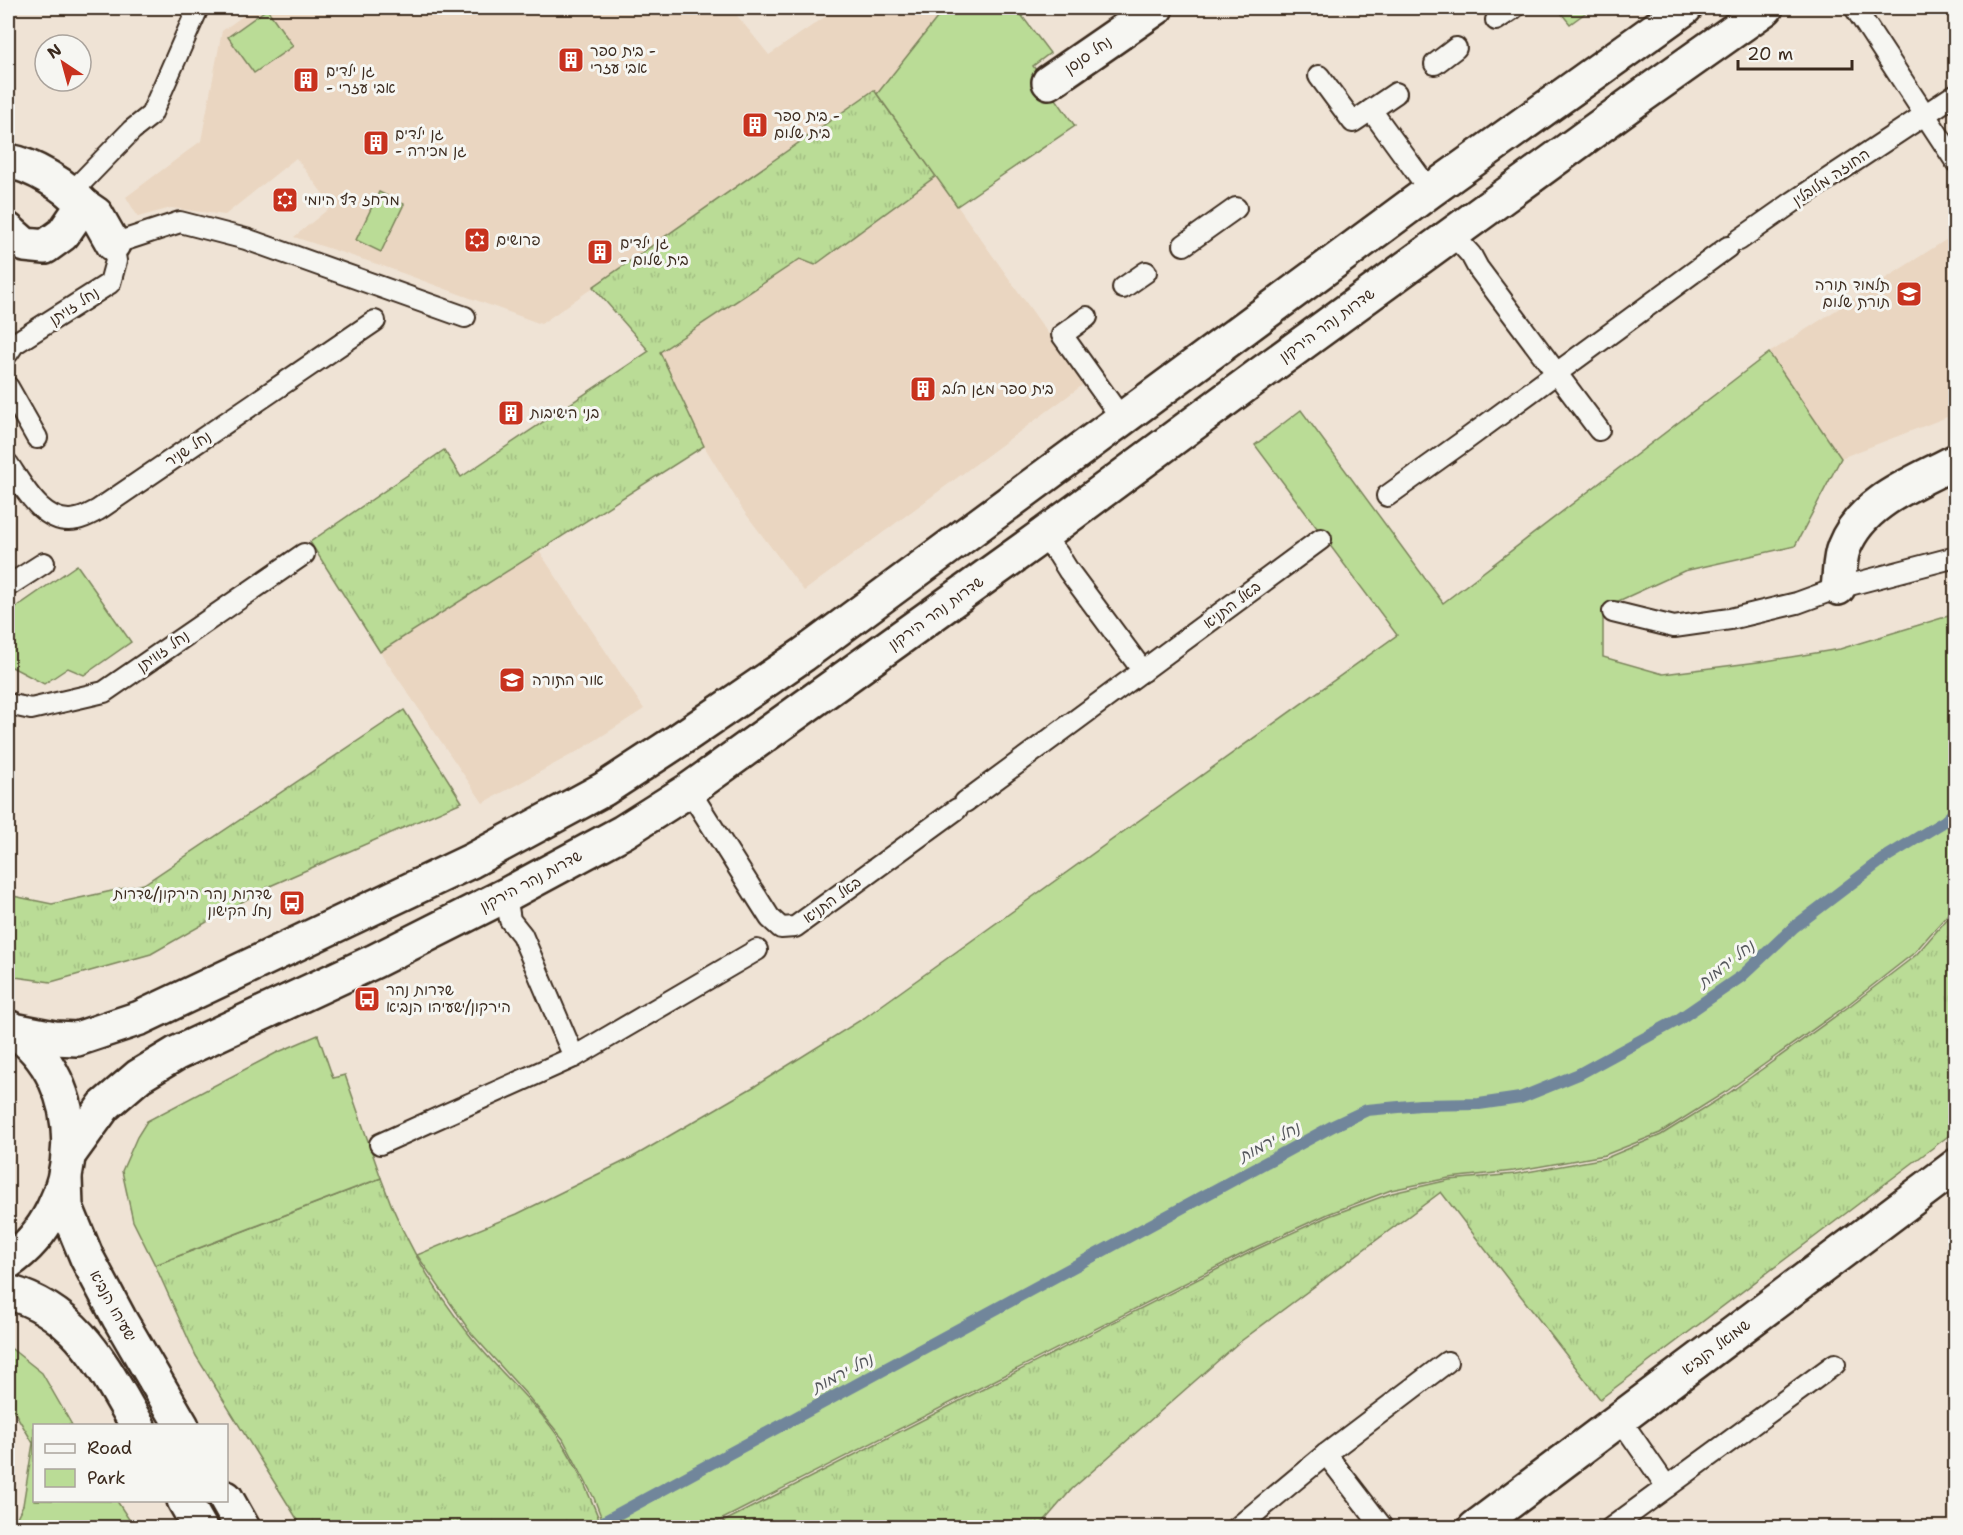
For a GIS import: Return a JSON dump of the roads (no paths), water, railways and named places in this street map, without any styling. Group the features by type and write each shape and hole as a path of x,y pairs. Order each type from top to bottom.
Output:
{"main road":[{"name":"נחל סנסן","path":"1049,82 1156,8"},
{"path":"10,1028 54,1038 77,1039 140,1018 460,866 541,825 604,789 793,662 1430,191 1685,8"},
{"name":"שדרות נהר הירקון","path":"68,1165 104,1106 139,1076 177,1053 375,961 506,895 623,832 689,790 1042,536 1452,234 1766,8"},
{"path":"8,162 22,164 78,198 96,214 113,244"},
{"path":"8,230 26,245 45,247 63,234 78,198"},
{"path":"1838,588 1843,550 1849,536 1872,508 1909,484 1956,461"},
{"name":"ישעיהו הנביא","path":"10,1028 25,1039 39,1055 60,1092 66,1112 68,1165 66,1208 87,1258 177,1417"},
{"path":"8,1262 39,1232 59,1197 68,1165"},
{"name":"שמואל הנביא","path":"1475,1527 1956,1166"},
{"path":"8,1292 44,1307 77,1332 104,1368 137,1424"},
{"path":"228,1501 243,1527"},
{"path":"185,1502 200,1527"}],"lane":[{"path":"78,198 132,130 151,115 198,8"},
{"path":"1496,20 1514,8"},
{"path":"1855,8 1956,162"},
{"path":"1435,64 1456,48"},
{"path":"1319,76 1353,122 1396,93"},
{"name":"החוזה מלובלין","path":"1387,496 1733,244 1923,114 1956,94"},
{"path":"1371,110 1430,191"},
{"path":"1184,245 1236,208"},
{"path":"113,244 180,222 246,239 465,317"},
{"path":"1452,234 1471,255 1478,268 1599,430"},
{"name":"נחל זויתן","path":"8,354 14,344 110,283 116,261 113,244"},
{"path":"1124,288 1146,272"},
{"path":"1087,317 1062,335 1122,419"},
{"name":"נחל שניר","path":"8,464 34,501 54,517 76,520 98,510 375,321"},
{"path":"8,387 37,438"},
{"path":"1042,536 1058,554 1143,671"},
{"name":"באל התניא","path":"689,790 770,918 781,928 795,927 1321,538"},
{"name":"נחל זוויתן","path":"8,704 31,709 61,704 104,692 304,554"},
{"path":"1613,612 1674,627 1730,619 1797,603 1838,588 1956,557"},
{"path":"8,586 44,563"},
{"path":"506,895 510,920 522,935 574,1057"},
{"path":"380,1144 574,1057 757,950"},
{"path":"1237,1527 1326,1454 1447,1362"},
{"path":"1611,1527 1835,1364"},
{"path":"1620,1419 1667,1487"},
{"path":"1326,1454 1383,1527"}],"waterway":[{"name":"נחל ירמות","path":"592,1528 1333,1126 1367,1110 1420,1105 1479,1104 1520,1098 1579,1074 1678,1020 1742,976 1794,927 1886,857 1945,821 1956,811"}],"place":[{"name":"בית ספר - אבי עזרי","path":"571,60"},
{"name":"גן ילדים - אבי עזרי","path":"306,80"},
{"name":"בית ספר - בית שלום","path":"755,125"},
{"name":"גן ילדים - גן מכירה","path":"376,143"},
{"name":"מרחז דף היומי","path":"285,200"},
{"name":"פרושים","path":"477,240"},
{"name":"גן ילדים - בית שלום","path":"600,252"},
{"name":"תלמוד תורה תורת שלום","path":"1909,294"},
{"name":"בית ספר מגן הלב","path":"923,389"},
{"name":"בני הישיבות","path":"511,413"},
{"name":"אור התורה","path":"512,680"},
{"name":"שדרות נהר הירקון/שדרות נחל הקישון","path":"292,903"},
{"name":"שדרות נהר הירקון/ישעיהו הנביא","path":"367,999"}]}
